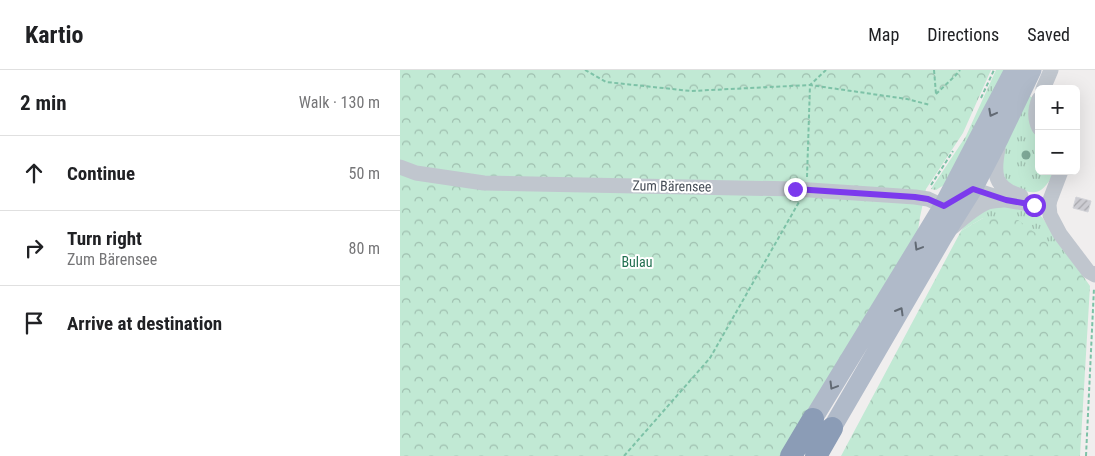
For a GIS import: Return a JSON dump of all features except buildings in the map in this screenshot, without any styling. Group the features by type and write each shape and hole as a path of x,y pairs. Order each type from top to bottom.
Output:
{"highway":[{"path":"791,456 823,424"},
{"path":"795,456 823,424"},
{"path":"816,456 823,424"}],"main road":[{"path":"823,424 936,202 965,165 1014,70"},
{"path":"823,424 973,189 1032,70"}],"street":[{"path":"1045,85 1051,70"},
{"path":"1000,137 995,165 998,181 1006,190 1013,194 1049,205"},
{"path":"965,165 967,182 973,189 1006,200 1034,205 1049,205"},
{"name":"Zum Bärensee","path":"400,166 416,173 484,183 807,189 907,196 936,202"},
{"path":"1060,175 1049,205 1050,214 1055,226 1088,272 1094,275"},
{"path":"944,237 936,202 973,189"},
{"path":"944,237 962,219 979,206 989,202 1006,200"},
{"path":"1074,252 1095,259"}],"path":[{"path":"585,70 606,82 691,90 810,85 907,98 930,105"},
{"path":"624,456 710,358 807,189 810,85 826,70"},
{"path":"934,70 936,94 960,70"},
{"path":"979,102 994,70"},
{"path":"936,202 930,186 954,150"},
{"path":"1086,456 1095,293 1094,275"}],"green space":[{"name":"Bulau","path":"400,70 991,70 963,133 926,189 917,237 781,456 400,456"},
{"path":"996,70 1008,70 955,172 944,185 936,190 931,189 966,136"},
{"path":"1028,95 1033,98 1035,175 1053,175 1040,191 1029,192 1006,182 999,159"},
{"path":"991,206 1024,209 1042,217 1072,260 983,218 961,231 970,218"},
{"path":"983,218 1018,220 1072,260 1090,286 1080,456 841,456 961,231"}],"route":[{"path":"795,189 915,197 928,199 944,206 973,189 1006,200 1034,205"}]}
